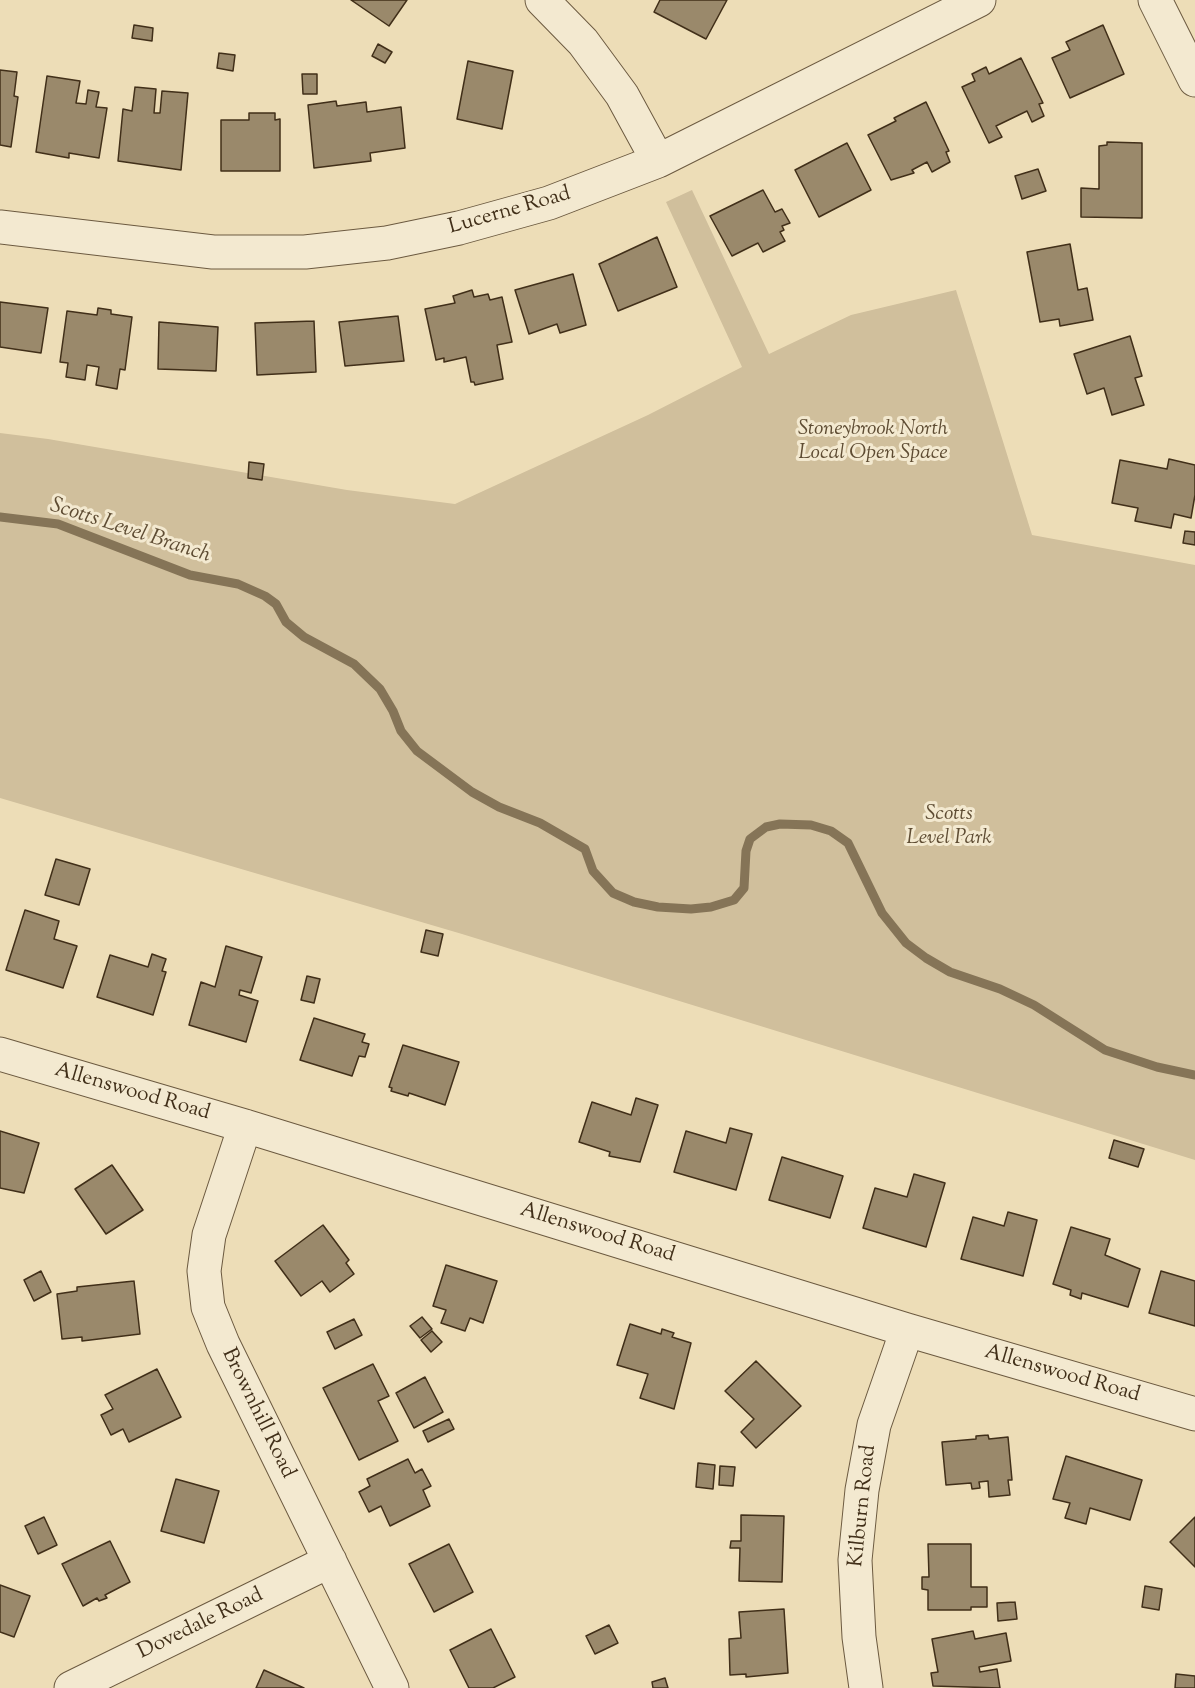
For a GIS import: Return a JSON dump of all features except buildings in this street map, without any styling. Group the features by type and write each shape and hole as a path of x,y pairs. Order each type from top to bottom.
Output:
{"street":[{"path":"542,0 583,42 622,95 658,161"},
{"name":"Lucerne Road","path":"0,227 213,252 305,252 387,243 459,228 549,203 658,161 979,0"},
{"path":"1155,0 1195,80"},
{"name":"Allenswood Road","path":"0,1054 245,1126 907,1330 1195,1414"},
{"name":"Brownhill Road","path":"245,1126 209,1235 204,1271 208,1306 223,1344 392,1688"},
{"name":"Kilburn Road","path":"866,1688 859,1636 855,1560 862,1490 873,1425 907,1330"},
{"name":"Dovedale Road","path":"71,1688 330,1561"}],"green space":[{"name":"Scotts Level Park","path":"692,190 769,354 851,315 956,290 1032,535 1195,565 1195,1160 462,934 0,798 0,433 48,439 347,490 455,504 648,415 742,367 666,202"}],"waterway":[{"name":"Scotts Level Branch","path":"0,517 58,524 190,575 238,584 265,596 276,604 286,622 304,637 354,664 380,689 401,731 417,751 472,792 499,807 540,823 585,849 593,871 613,893 634,902 658,907 691,909 711,907 734,900 744,888 746,851 750,839 766,827 780,824 811,825 831,831 848,843 882,913 906,943 926,958 950,972 1000,989 1034,1005 1105,1050 1157,1067 1195,1075"}],"park label":[{"name":"Stoneybrook North Local Open Space","path":"873,442"}]}
